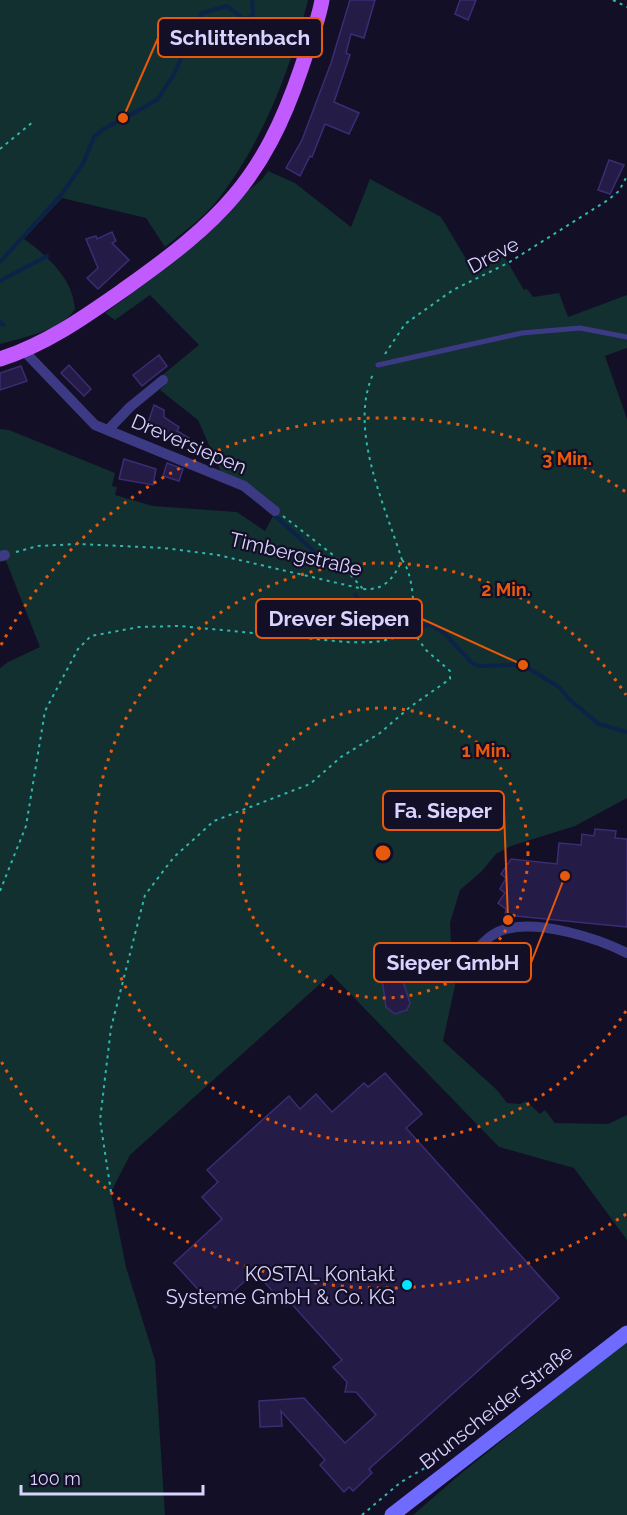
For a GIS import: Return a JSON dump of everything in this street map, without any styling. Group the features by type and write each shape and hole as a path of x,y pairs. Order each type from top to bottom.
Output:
{"main road":[{"path":"0,359 24,351 81,320 185,244 228,204 252,175 276,133 291,99 322,0"},
{"name":"Brunscheider Straße","path":"392,1515 627,1333"}],"street":[{"name":"Dreversiepen","path":"24,351 95,425 244,486 275,511"},
{"name":"Dreversiepen","path":"108,430 130,407 163,380"},
{"path":"476,950 489,936 506,928 533,928 602,941 627,953"}],"lane":[{"path":"378,365 522,333 580,328 627,337"}],"path":[{"path":"613,0 627,8"},
{"path":"0,149 34,121"},
{"name":"Dreve","path":"378,365 405,324 453,290 508,263 608,200 619,191 627,176"},
{"path":"0,891 26,826 45,711 78,649 90,636 139,627 180,626 365,643 400,637 411,629 414,616 411,588 366,444 365,398 378,365"},
{"path":"275,511 333,555 363,588"},
{"name":"Timbergstraße","path":"2,556 38,546 52,545 165,548 228,557 371,590 386,585 396,573 402,560"},
{"path":"111,1192 100,1120 111,1028 145,895 174,857 214,821 310,784 341,757 380,734 410,707 446,684 450,679 450,671 426,650 411,629"},
{"path":"362,1515 401,1482 443,1458"}],"green space":[{"path":"0,0 308,0 293,52 274,103 235,175 208,211 165,247 146,218 62,198 24,239 58,269 70,288 75,309 52,328 0,344"},
{"path":"268,171 295,183 351,227 370,179 441,217 475,274 504,256 524,290 527,289 533,297 559,293 568,317 627,295 627,348 605,356 627,419 627,798 575,826 511,846 496,854 481,872 460,890 450,923 451,943 460,962 443,1041 497,1090 507,1103 520,1104 526,1101 540,1114 545,1110 555,1123 608,1124 627,1115 627,1240 574,1168 499,1147 331,974 130,1155 111,1192 126,1267 155,1360 165,1515 0,1515 0,668 40,647 6,561 0,562 0,429 9,430 115,473 112,486 117,487 115,495 153,506 237,512 265,531 274,514 223,477 198,420 160,390 166,384 160,377 199,345 150,295 115,320 105,313 196,242"},
{"path":"627,1341 627,1515 413,1515 464,1471"}],"building":[{"path":"350,0 375,0 364,38 351,34 346,53 350,55 334,102 359,113 349,134 325,124 312,157 310,156 300,176 286,168 302,140 331,63"},
{"path":"460,0 476,0 468,20 455,14"},
{"path":"609,160 624,165 610,194 598,190"},
{"path":"112,232 116,241 112,243 129,260 98,289 87,278 98,268 86,239 96,236 97,239"},
{"path":"159,355 167,366 142,386 133,375"},
{"path":"69,365 91,389 84,396 61,373"},
{"path":"21,366 27,381 0,390 0,373"},
{"path":"154,405 164,410 164,417 179,427 177,431 189,438 184,446 148,423"},
{"path":"124,459 156,469 153,485 119,479"},
{"path":"167,463 183,469 179,481 163,476"},
{"path":"595,829 616,831 615,838 627,839 627,927 505,915 506,909 498,903 505,893 500,889 506,878 501,874 511,859 557,864 559,843 581,845 582,834 594,836"},
{"path":"401,975 410,1003 407,1010 395,1014 386,1007 382,979"},
{"name":"KOSTAL Kontakt Systeme GmbH & Co. KG","path":"385,1073 422,1114 406,1128 559,1298 369,1469 372,1473 353,1491 349,1487 344,1492 320,1465 325,1460 281,1411 282,1426 260,1427 259,1401 304,1398 345,1443 376,1415 356,1392 345,1392 347,1382 333,1367 342,1360 290,1302 286,1306 255,1272 215,1308 174,1263 222,1219 202,1197 218,1182 207,1170 289,1096 300,1109 316,1094 332,1112 364,1083 368,1087"}],"waterway":[{"path":"0,262 61,195 83,164 94,137 102,130 157,100 173,76 202,13 227,6 245,20 253,15 252,0"},
{"path":"0,281 47,256"},
{"path":"0,322 3,325"},
{"path":"274,515 337,572"},
{"path":"355,595 377,620 401,624"},
{"path":"419,626 430,625 444,633 472,663 479,666 523,665 559,687 570,700 599,724 627,732"}],"place":[{"name":"Schlittenbach","path":"123,118"},
{"name":"Drever Siepen","path":"523,665"},
{"name":"Sieper GmbH","path":"565,876"},
{"name":"Fa. Sieper","path":"508,920"},
{"name":"KOSTAL Kontakt Systeme GmbH & Co. KG","path":"407,1285"}]}
